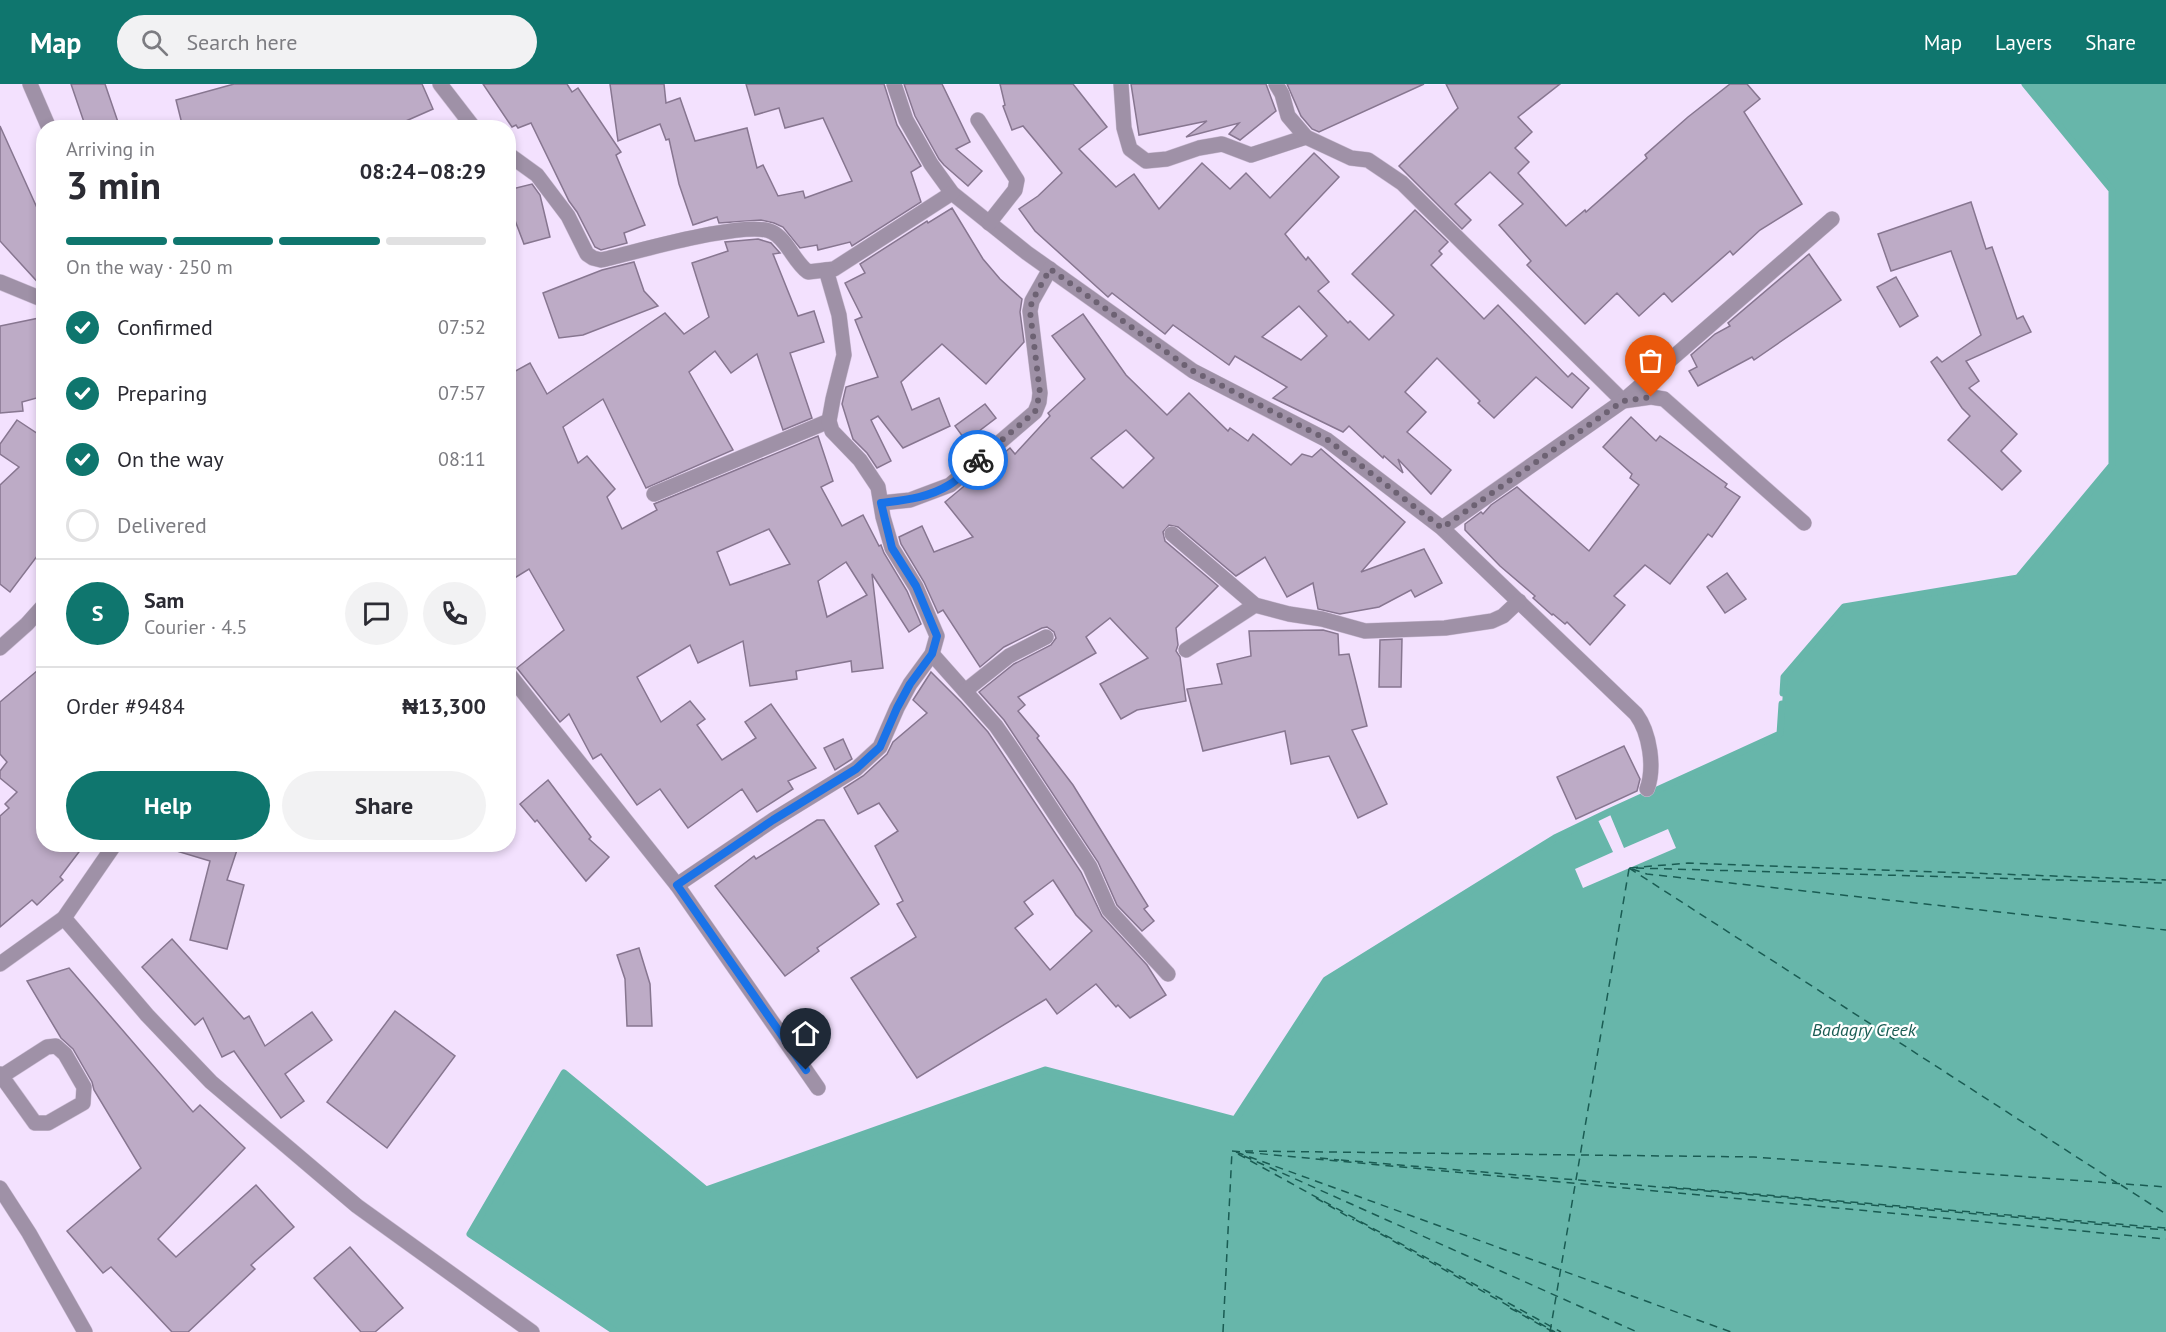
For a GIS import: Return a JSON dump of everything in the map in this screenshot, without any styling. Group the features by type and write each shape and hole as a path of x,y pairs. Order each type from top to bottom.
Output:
{"street":[{"path":"30,84 46,120"},
{"path":"440,84 468,120"},
{"path":"894,84 906,120 931,164 952,193 989,223 1193,371 1328,440 1442,528 1636,714 1641,721 1649,751 1651,769 1647,789"},
{"path":"1121,84 1124,128 1130,149 1146,161 1167,159 1198,148 1222,144 1251,155 1306,138"},
{"path":"1276,84 1282,94 1288,116 1306,138 1351,158 1368,160 1402,183 1623,401"},
{"path":"978,120 1017,180 1015,190 989,223"},
{"path":"516,160 537,176 568,216 587,254 601,260 714,234 758,228 774,232 808,272 834,269 952,193"},
{"path":"1442,528 1623,401 1832,219"},
{"path":"881,503 910,500 950,485 1035,412 1040,393 1030,311 1032,301 1050,269"},
{"path":"677,885 773,820 856,769 880,747 910,684 932,654 937,636 916,586 892,548 878,487 860,460 832,431 830,421 833,399 844,355 839,315 825,270"},
{"path":"0,282 36,297"},
{"path":"1623,401 1651,397 1664,399 1804,523"},
{"path":"654,494 830,421"},
{"path":"1172,534 1255,605 1365,631 1445,628 1492,621 1503,616 1519,601"},
{"path":"1185,650 1255,605"},
{"path":"0,648 36,614"},
{"path":"965,691 1009,656 1046,637"},
{"path":"932,654 996,726 1090,867 1109,910 1168,974"},
{"path":"516,683 677,885 819,1088"},
{"path":"0,964 64,918 109,852"},
{"path":"64,918 147,1015 211,1082 357,1206 532,1332"},
{"path":"56,1046 65,1053 84,1087 83,1103 48,1124 35,1123 1,1075 47,1047 56,1046"},
{"path":"0,1188 29,1233 84,1332"}],"water":[{"name":"Badagry Creek","path":"2025,84 2166,84 2166,1332 616,1332 470,1234 564,1073 706,1190 1045,1070 1235,1120 1326,980 1555,838 1780,734 1784,677 1844,607 2018,578 2112,465 2112,190"}],"pier":[{"path":"1609,812 1624,848 1668,829 1676,848 1583,888 1575,869 1613,852 1597,818"}],"building":[{"path":"71,84 105,84 117,120 83,120"},
{"path":"234,84 422,84 433,109 408,120 181,120 176,100"},
{"path":"483,84 567,84 572,92 578,88 621,152 616,155 645,225 624,233 627,243 601,250 595,247 569,201 531,123 518,128 516,120 507,120"},
{"path":"610,84 664,84 666,103 680,98 695,141 747,128 757,168 763,165 778,196 803,191 805,198 852,181 823,118 785,128 779,108 755,115 746,84 884,84 897,125 921,166 911,172 921,202 852,246 850,242 818,250 817,245 800,248 783,227 761,220 719,223 717,217 693,225 679,184 669,139 666,140 660,124 618,141"},
{"path":"904,84 942,84 970,142 956,149 982,171 968,186 939,159 915,116"},
{"path":"1000,84 1073,84 1107,127 1079,149 1116,187 1134,174 1159,209 1202,163 1230,189 1246,173 1270,198 1314,153 1339,177 1285,234 1306,260 1308,257 1329,282 1318,291 1348,323 1350,321 1369,340 1394,315 1352,274 1415,210 1448,242 1439,251 1442,254 1431,265 1484,319 1498,305 1568,377 1572,373 1589,388 1572,408 1536,377 1494,418 1437,358 1405,392 1426,412 1407,432 1451,470 1431,494 1398,459 1403,473 1384,456 1383,458 1349,426 1343,432 1273,398 1287,387 1235,356 1229,365 1173,325 1165,334 1112,293 1108,297 1035,231 1019,209 1038,196 1062,173 1023,126 1012,130 1003,106 1005,105","holes":["1299,306 1327,336 1301,360 1262,337"]},
{"path":"1131,84 1266,84 1276,111 1240,140 1229,134 1239,123 1186,137 1207,121 1139,135"},
{"path":"1287,84 1424,84 1319,132 1312,129 1301,116"},
{"path":"1446,84 1560,84 1518,117 1532,132 1515,148 1529,162 1518,173 1566,226 1585,210 1586,212 1647,158 1645,155 1688,117 1730,84 1747,84 1760,99 1744,112 1802,204 1760,230 1733,255 1730,251 1672,302 1664,293 1639,316 1617,293 1585,324 1527,265 1531,261 1499,225 1523,204 1490,172 1455,204 1471,220 1462,229 1399,166 1458,108"},
{"path":"0,126 36,206 36,280 0,241"},
{"path":"532,184 540,195 550,237 524,244 516,223 516,188"},
{"path":"1971,202 1986,249 1992,247 2017,319 2023,316 2031,332 1966,361 1979,381 1969,388 2017,434 2001,451 2021,471 2002,490 1948,440 1970,416 1962,408 1931,362 1937,357 1942,362 1981,335 1951,251 1891,271 1878,234"},
{"path":"952,208 983,259 1022,299 1020,312 1024,342 986,384 942,344 901,382 912,410 939,398 950,426 903,448 878,416 871,420 891,461 877,468 867,453 853,439 842,404 846,387 878,377 855,320 862,317 845,283 865,273 860,264 927,221 928,223"},
{"path":"758,239 771,243 780,253 773,254 798,316 814,311 824,342 790,353 812,418 783,430 757,354 731,373 715,351 689,372 733,450 646,488 603,399 563,427 578,463 587,456 615,489 607,497 622,529 657,510 654,504 818,436 833,481 821,487 842,526 863,515 907,591 921,624 909,632 872,574 883,668 852,672 851,661 796,671 797,679 750,686 743,641 698,663 690,645 637,677 661,722 690,701 705,719 697,725 722,760 756,738 745,722 771,704 816,768 788,781 793,789 757,812 742,789 688,828 660,789 637,805 601,754 593,759 569,714 560,722 517,668 564,630 529,569 516,577 516,371 530,363 547,394 665,313 684,334 709,317 692,263 728,251 725,242","holes":["769,529 790,564 730,585 717,552","846,562 867,595 827,617 818,581"]},
{"path":"1809,254 1841,300 1754,360 1752,357 1698,386 1689,371 1697,367 1691,355 1715,334 1730,326 1728,323"},
{"path":"634,262 644,291 658,306 583,335 559,338 543,293 602,270"},
{"path":"1896,277 1918,316 1900,327 1877,287"},
{"path":"1083,314 1126,375 1167,415 1189,393 1228,431 1230,428 1248,441 1253,434 1291,465 1302,454 1312,457 1321,449 1405,522 1361,572 1424,549 1442,583 1415,597 1411,590 1379,607 1340,614 1318,609 1313,583 1287,597 1265,557 1236,576 1178,527 1169,525 1163,532 1165,541 1218,586 1176,628 1178,645 1176,651 1180,657 1186,701 1137,710 1121,719 1100,684 1148,658 1110,618 1086,637 1096,653 1018,697 1025,705 1018,711 1039,736 1037,738 1073,785 1148,906 1144,909 1154,921 1142,931 1117,905 1098,862 1004,720 979,692 1014,664 1051,645 1056,638 1054,632 1047,627 1042,628 1004,647 980,667 943,610 938,613 899,537 922,526 934,552 973,537 945,502 1010,448 1015,454 1050,416 1048,413 1085,379 1052,336","holes":["1126,430 1154,458 1123,488 1091,458"]},
{"path":"36,319 36,398 22,402 23,411 0,413 0,326"},
{"path":"985,404 996,418 966,441 955,426"},
{"path":"1631,417 1656,441 1660,436 1727,484 1725,487 1740,497 1712,537 1708,534 1670,584 1645,565 1614,596 1625,605 1590,645 1567,622 1565,624 1552,615 1533,598 1535,596 1500,566 1465,530 1465,524 1481,512 1483,514 1491,505 1517,487 1589,551 1639,485 1630,478 1632,474 1603,447"},
{"path":"17,420 36,433 36,558 10,592 0,584 0,485 19,467 0,454 0,444"},
{"path":"1727,573 1746,599 1725,613 1707,587"},
{"path":"1323,630 1338,634 1339,655 1349,654 1367,726 1352,730 1387,804 1358,818 1329,756 1291,764 1285,731 1203,751 1187,689 1222,684 1217,664 1251,656 1249,631"},
{"path":"1402,639 1401,687 1379,687 1380,640"},
{"path":"36,672 36,852 79,852 60,877 63,880 37,905 32,900 0,927 0,816 9,808 5,804 17,792 0,778 0,771 7,762 0,754 0,702"},
{"path":"931,672 988,732 1081,872 1102,916 1147,965 1166,995 1130,1018 1118,1005 1116,1007 1096,984 1057,1014 1046,999 917,1078 851,978 916,937 897,904 903,901 875,846 898,831 879,803 858,814 844,788 863,776 887,754 893,742 927,713 913,700","holes":["1053,880 1076,915 1092,931 1050,970 1015,928 1033,914 1024,902"]},
{"path":"843,739 852,759 835,770 824,748"},
{"path":"1624,746 1640,779 1637,791 1576,819 1557,777"},
{"path":"548,780 591,837 589,839 609,857 586,881 537,820 535,822 520,804"},
{"path":"817,820 824,820 879,904 817,948 819,951 785,976 715,886 754,856 756,859"},
{"path":"180,852 236,852 227,880 244,885 227,949 190,940 210,861"},
{"path":"172,939 244,1019 249,1016 265,1046 312,1012 332,1040 285,1074 304,1101 281,1118 234,1051 222,1057 203,1018 195,1025 142,967"},
{"path":"639,948 650,984 652,1026 627,1026 625,979 617,955"},
{"path":"69,968 193,1112 200,1105 245,1148 158,1239 176,1257 256,1185 294,1227 251,1265 255,1269 188,1332 172,1332 111,1267 103,1273 67,1231 141,1168 94,1090 92,1082 73,1049 61,1038 27,981"},
{"path":"395,1011 455,1056 387,1148 327,1102"},
{"path":"350,1247 403,1308 375,1332 361,1332 314,1278"}],"waterway":[{"path":"1783,693 1784,677 1844,607 2018,578 2112,465 2112,190 2025,84"},
{"path":"616,1332 470,1234 564,1073 706,1190 1045,1070 1235,1120 1326,980 1555,838 1780,734 1782,704"}],"ferry route":[{"path":"1630,868 1688,863 2166,880"},
{"path":"1629,868 2117,1183"},
{"path":"1636,868 2166,883"},
{"path":"1550,1332 1629,869"},
{"path":"1632,869 1647,874 2166,930"},
{"path":"1232,1151 2166,1239"},
{"path":"1223,1332 1232,1151"},
{"path":"1245,1151 1754,1157 2166,1187"},
{"path":"1236,1152 1731,1332"},
{"path":"1238,1154 1561,1332"},
{"path":"1244,1156 1637,1332"},
{"path":"1320,1158 1339,1160"},
{"path":"1341,1160 2166,1230"},
{"path":"2121,1185 2166,1214"},
{"path":"1669,1187 2166,1228"},
{"path":"1316,1198 1354,1220"},
{"path":"1356,1220 1555,1332"},
{"path":"1510,1308 1553,1332"}],"way so far":[{"path":"978,460 1035,412 1039,402 1040,393 1030,311 1032,301 1050,269 1193,371 1328,440 1442,528 1623,401 1651,397"}],"route":[{"path":"806,1070 677,885 773,820 856,769 880,747 910,684 932,654 937,636 916,586 892,548 881,503 910,500 935,492 950,485 978,460"}]}
